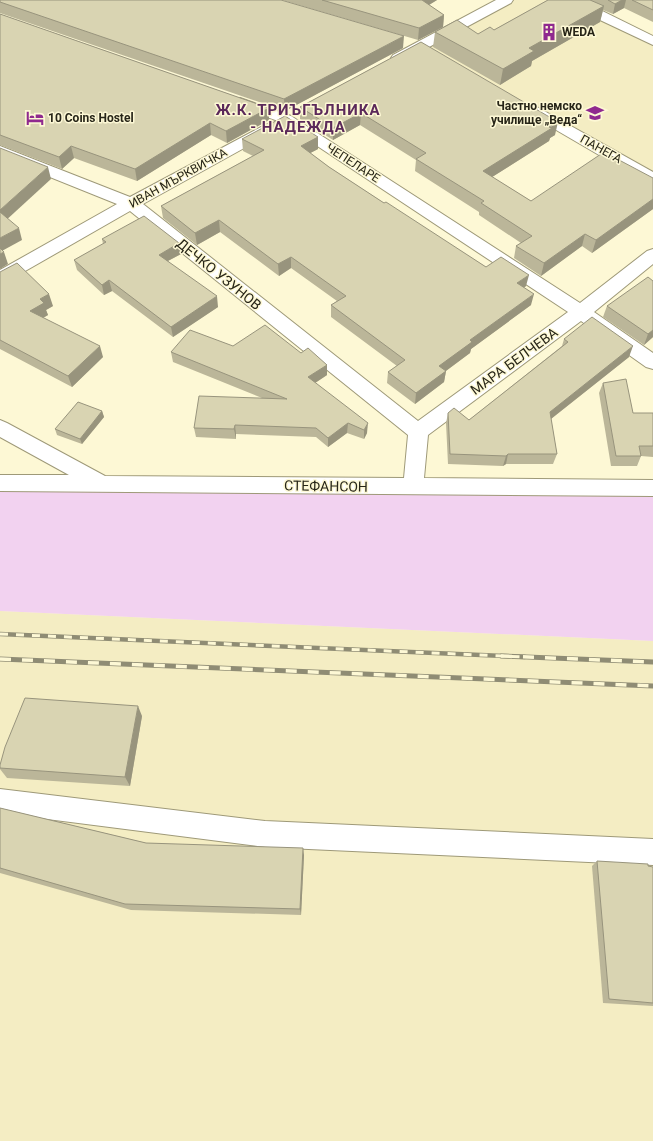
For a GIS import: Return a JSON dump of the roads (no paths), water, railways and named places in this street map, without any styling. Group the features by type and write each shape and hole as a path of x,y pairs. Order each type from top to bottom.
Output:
{"street":[{"path":"386,65 427,51 506,0"},
{"path":"570,0 653,41"},
{"path":"397,40 427,51"},
{"name":"ЧЕПЕЛАРЕ","path":"226,98 292,116 653,362"},
{"name":"ПАНЕГА","path":"523,105 653,179"},
{"name":"ИВАН МЪРКВИЧКА","path":"0,278 131,203 292,116"},
{"name":"ДЕЧКО УЗУНОВ","path":"0,151 131,203 418,432"},
{"name":"МАРА БЕЛЧЕВА","path":"418,432 581,312 653,255"},
{"path":"0,428 102,483"},
{"path":"413,487 418,432"},
{"name":"СТЕФАНСОН","path":"0,483 653,488"},
{"path":"0,801 265,834 653,852"}],"railway":[{"path":"0,634 513,656"},
{"path":"501,656 513,656"},
{"path":"513,656 653,662"},
{"path":"513,656 525,657"},
{"path":"0,659 653,686"}],"place":[{"name":"WEDA","path":"549,32"},
{"name":"Частно немско училище „Веда“","path":"595,113"},
{"name":"10 Coins Hostel","path":"35,118"}],"district":[{"name":"Ж.К. ТРИЪГЪЛНИКА - НАДЕЖДА","path":"298,118"}]}
